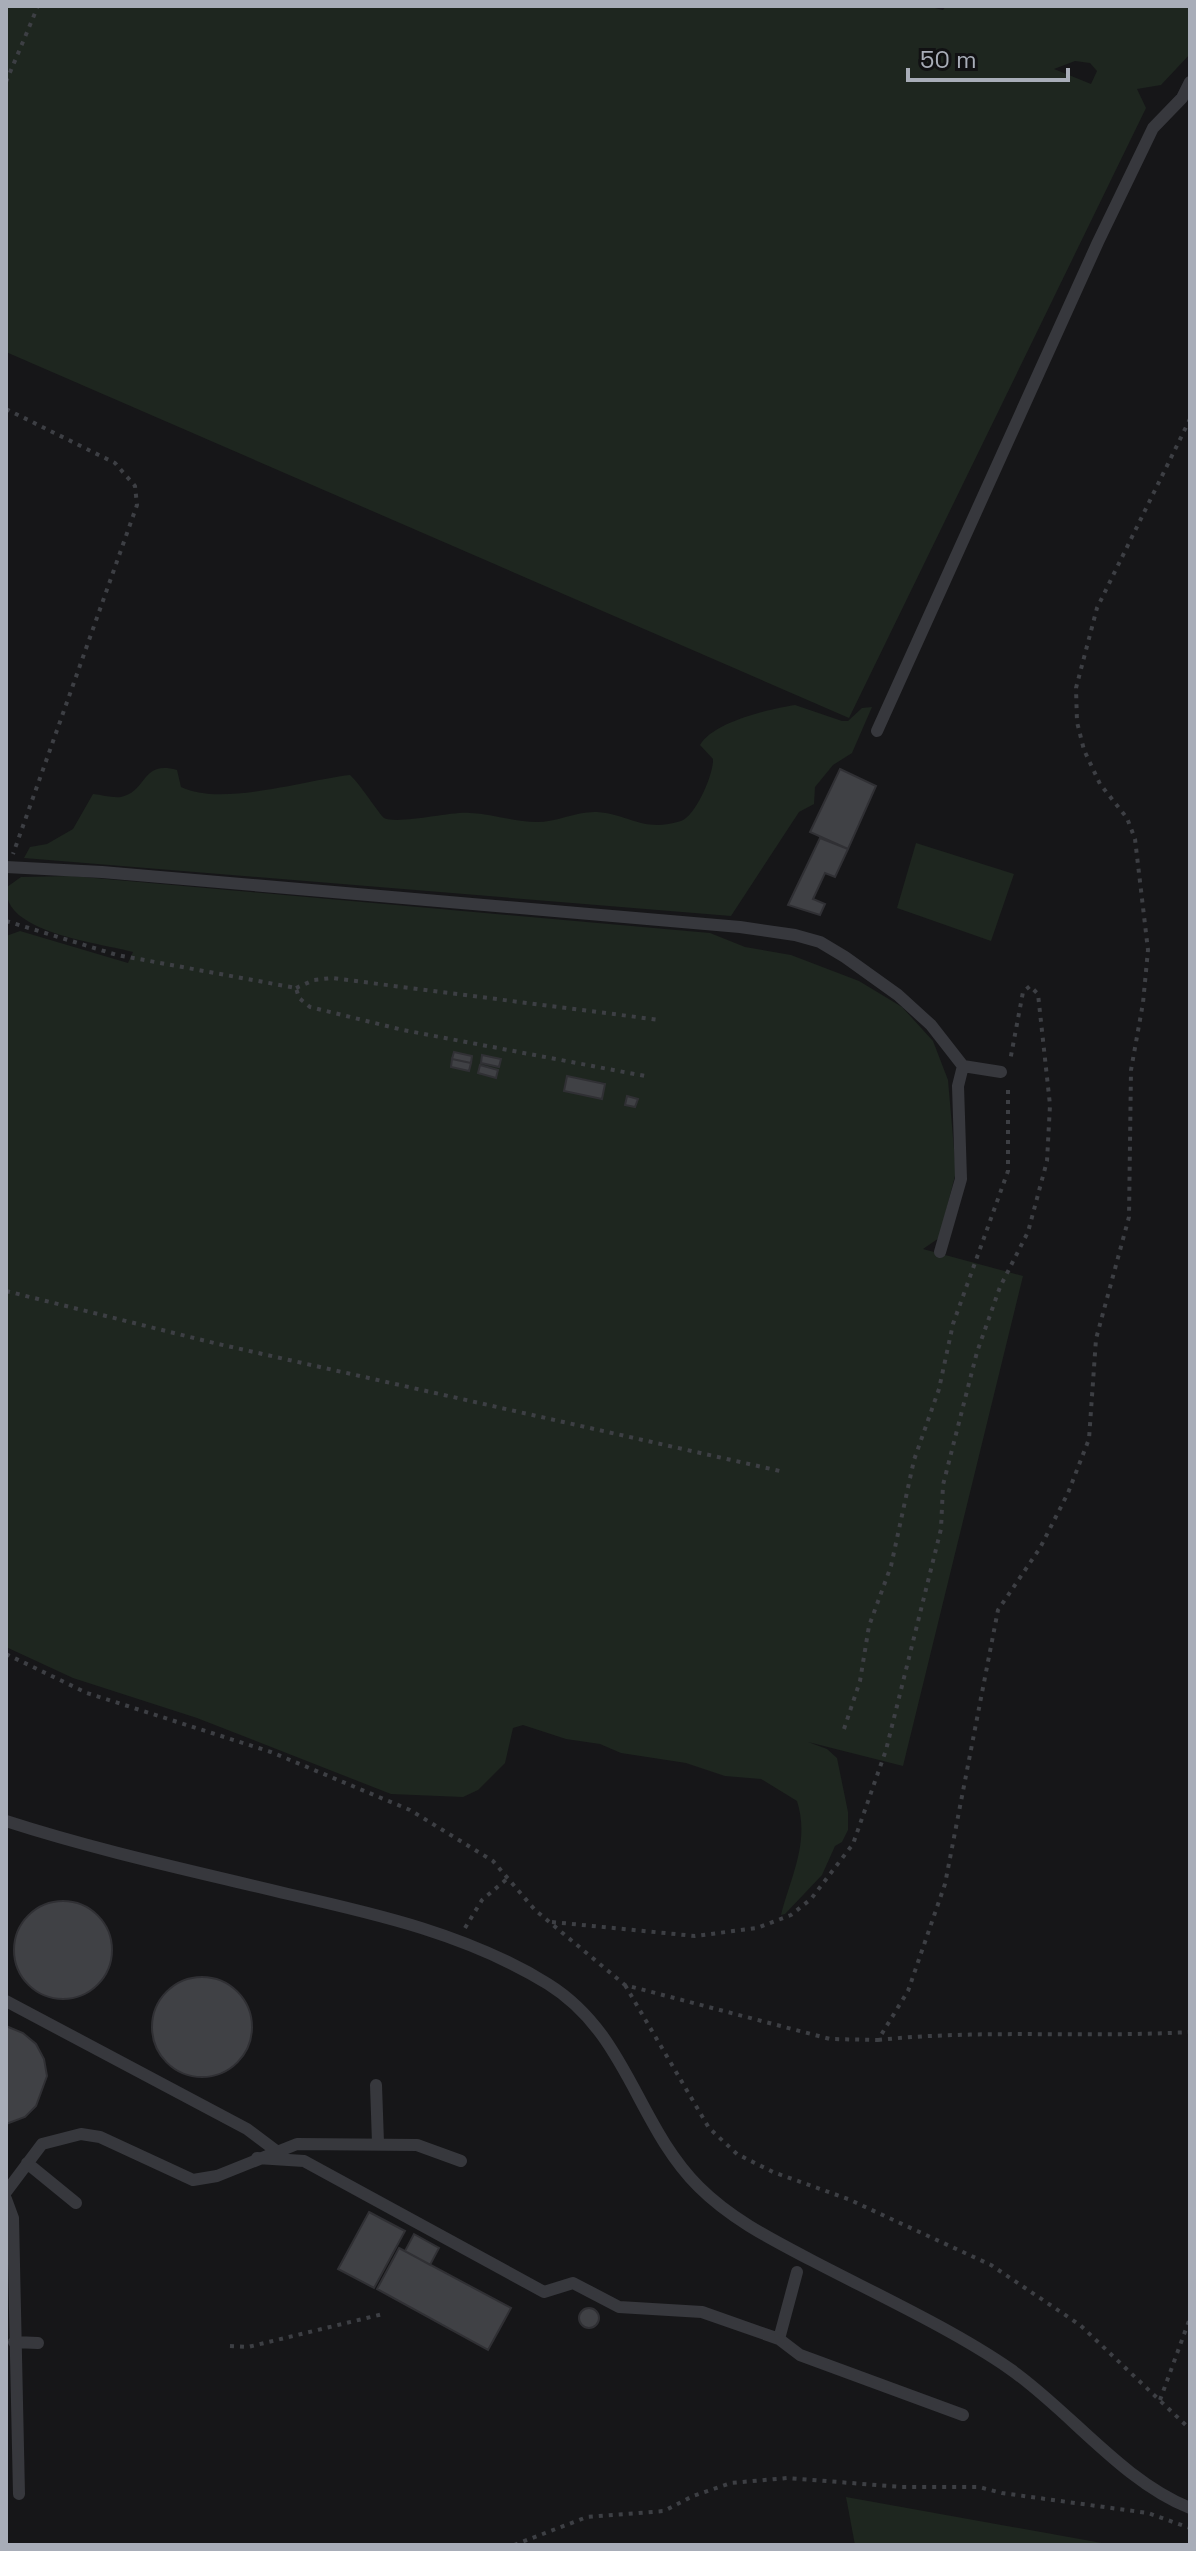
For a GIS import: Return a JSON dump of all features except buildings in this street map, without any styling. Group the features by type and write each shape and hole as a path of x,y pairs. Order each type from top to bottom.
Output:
{"lane":[{"path":"877,731 1153,128 1182,98 1190,82"},
{"path":"7,867 785,933 820,942 898,995 931,1025 963,1066 1001,1072"},
{"path":"940,1252 961,1179 958,1086 963,1066"},
{"path":"6,1821 172,1868 369,1913 458,1941 548,1984 587,2015 616,2051 671,2153 714,2201 767,2237 1012,2370 1131,2470 1190,2508"},
{"path":"6,2001 247,2129 275,2150"},
{"path":"376,2085 378,2143"},
{"path":"6,2192 42,2144 81,2134 100,2137 193,2180 217,2176 275,2150 297,2144 378,2143 428,2147 461,2161"},
{"path":"257,2158 304,2161 544,2292 579,2284 619,2307 694,2311 779,2339 800,2355 963,2415"},
{"path":"27,2163 76,2203"},
{"path":"6,2199 13,2218 12,2449 19,2494"},
{"path":"779,2339 797,2272"},
{"path":"14,2342 38,2343"}],"path":[{"path":"6,82 38,6"},
{"path":"6,409 115,463 135,486 137,505 7,867"},
{"path":"878,2040 908,1991 945,1884 998,1610 1040,1548 1068,1493 1089,1439 1096,1339 1129,1217 1131,1060 1143,1003 1148,950 1135,839 1127,818 1100,784 1084,750 1077,722 1076,688 1097,608 1190,419"},
{"path":"6,921 117,955 296,988 314,980 332,978 492,995 660,1020"},
{"path":"550,1922 671,1935 736,1933 791,1915 826,1882 853,1844 886,1750 941,1529 943,1485 977,1352 1000,1287 1028,1232 1047,1161 1050,1133 1048,1063 1035,988 1030,986 1023,992 1015,1051 1001,1072 1010,1098 1008,1171 953,1324 939,1389 914,1460 891,1566 869,1626 860,1681 844,1729"},
{"path":"296,988 299,998 310,1007 403,1030 645,1076"},
{"path":"6,1291 214,1343 780,1471"},
{"path":"6,1654 80,1691 271,1752 401,1806 493,1861 550,1922 625,1985 709,2128 737,2154 773,2172 848,2199 991,2265 1080,2325 1190,2429"},
{"path":"458,1941 482,1900 508,1878"},
{"path":"625,1985 830,2039 878,2040 943,2033 1124,2036 1190,2032"},
{"path":"230,2346 248,2347 383,2314"},
{"path":"1160,2400 1190,2318"},
{"path":"514,2545 587,2517 664,2511 693,2496 731,2483 787,2478 952,2490 979,2487 1002,2493 1148,2513 1190,2528"}],"shaded area":[{"path":"6,6 927,6 943,10 946,6 1190,6 1190,54 1161,85 1137,89 1146,108 849,718 6,352","holes":["1075,61 1090,63 1097,71 1091,84 1054,69"]},
{"path":"795,705 842,721 848,721 862,708 872,707 852,753 833,765 815,787 814,804 799,812 731,916 24,858 30,847 47,844 73,829 93,794 121,797 130,794 151,773 165,768 177,770 181,787 218,794 264,790 350,775 382,816 391,820 470,813 537,822 597,812 646,824 668,824 687,817 703,793 713,759 700,745 707,737 729,723"},
{"path":"916,843 1014,874 991,941 897,908"},
{"path":"72,876 710,933 745,947 791,955 859,981 902,1007 933,1041 948,1080 956,1172 939,1238 923,1249 1023,1276 903,1766 808,1742 827,1749 837,1758 848,1812 848,1830 842,1842 835,1846 822,1875 785,1914 781,1915 800,1845 800,1816 797,1801 761,1779 725,1776 686,1763 621,1753 600,1744 566,1739 523,1725 513,1728 505,1763 478,1790 463,1797 391,1794 197,1718 73,1678 6,1647 6,936 20,931 128,963 133,952 56,933 20,915 9,903 7,887 21,877","holes":["568,1076 605,1083 602,1098"]},
{"path":"846,2497 1113,2545 855,2545"}]}
